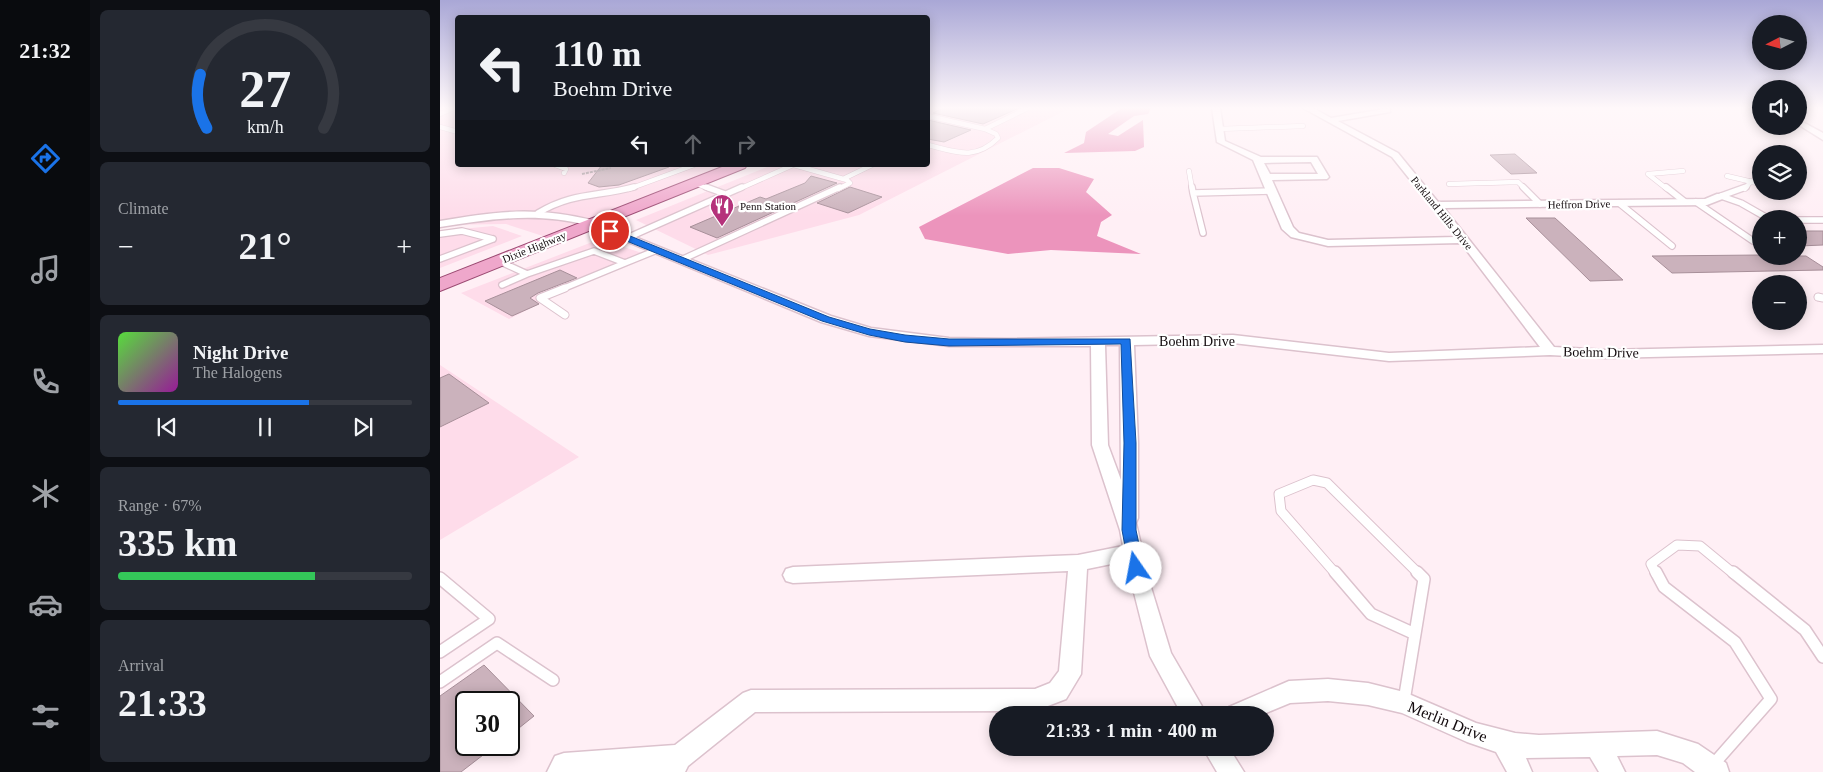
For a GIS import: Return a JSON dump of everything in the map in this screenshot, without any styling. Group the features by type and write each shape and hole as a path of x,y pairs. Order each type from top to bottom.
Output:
{"main road":[{"name":"Dixie Highway","path":"440,285 591,223 735,167"}],"street":[{"path":"1225,144 1258,160 1314,159 1324,177 1266,177"},
{"name":"Parkland Hills Drive","path":"1375,144 1395,155 1550,351"},
{"path":"1258,160 1288,229 1295,235 1328,243 1464,240"},
{"name":"Heffron Drive","path":"1435,206 1707,202 1721,196"},
{"name":"Boehm Drive","path":"440,224 488,216 538,213 567,216 591,223 826,319 869,332 949,342 1233,340 1389,357 1550,351 1606,354 1823,349"},
{"path":"1127,341 1130,443 1129,530"},
{"path":"1098,342 1100,445 1129,530 1140,584 1161,656 1190,706"},
{"path":"792,575 1078,563 1133,552"},
{"path":"559,772 564,765 675,764 750,701 1035,700 1058,691 1070,674 1078,563"},
{"name":"Merlin Drive","path":"1255,706 1289,692 1328,690 1368,694 1404,702 1475,734 1504,742 1539,747 1656,742 1689,753 1714,770"},
{"path":"1504,742 1520,772"},
{"path":"1596,745 1613,772"},
{"path":"1221,756 1232,772"}],"lane":[{"path":"930,145 972,154 993,144"},
{"path":"560,167 566,169 564,173"},
{"path":"538,213 552,203 568,197 639,186 689,167"},
{"path":"627,238 789,167"},
{"path":"681,260 850,182 801,167"},
{"path":"843,179 868,167"},
{"path":"1188,171 1203,233"},
{"path":"1682,171 1648,174 1752,240"},
{"path":"1721,196 1745,189 1751,182 1727,176"},
{"path":"1449,184 1518,182 1540,204"},
{"path":"694,184 725,194"},
{"path":"1193,193 1272,191"},
{"path":"1721,196 1741,203 1753,210"},
{"path":"1619,203 1672,246"},
{"path":"1807,220 1823,220"},
{"path":"440,234 462,231 493,239 440,259"},
{"path":"565,315 540,298 657,250"},
{"path":"502,285 527,274 594,251 626,263"},
{"path":"499,261 527,274"},
{"path":"1404,702 1424,579 1327,483 1313,480 1280,494 1281,511 1371,614 1415,634"},
{"path":"1714,770 1771,699 1736,642 1664,587 1651,564 1677,545 1700,546 1805,630 1823,657"},
{"path":"440,578 489,619 440,652"},
{"path":"440,682 497,643 553,680"}],"path":[{"path":"582,174 611,168"}],"shaded area":[{"path":"440,144 455,144 455,167 735,167 552,239 506,224 440,225"},
{"path":"930,144 999,144 859,215 708,255 636,220 767,167 930,167"},
{"path":"1082,144 1144,144 1144,147 1135,151 1064,153"},
{"path":"1033,168 1059,168 1094,179 1086,192 1112,215 1101,222 1097,236 1141,254 1051,250 1008,254 925,239 919,227"},
{"path":"493,226 522,236 440,268 440,231"},
{"path":"600,239 642,253 509,319 461,293"},
{"path":"440,365 579,457 440,540"}],"building":[{"path":"1515,154 1537,173 1511,174 1490,155"},
{"path":"600,167 669,167 619,185 599,187 588,183"},
{"path":"811,176 837,183 717,238 690,227 760,197 766,199 805,183"},
{"path":"850,187 882,197 848,213 817,203"},
{"path":"1526,218 1555,218 1623,280 1590,281"},
{"path":"1807,231 1823,231 1823,245 1807,246"},
{"path":"1752,255 1752,265 1807,265 1807,257 1823,267 1823,270 1672,273 1652,256"},
{"path":"560,270 577,278 538,293 530,298 539,304 512,316 485,301"},
{"path":"449,374 489,403 440,427 440,378"},
{"path":"484,665 509,691 455,691 455,756 482,756 461,772 440,772 440,696"},
{"path":"520,702 534,716 520,727"}],"place":[{"name":"Penn Station","path":"722,227"}],"route":[{"path":"610,231 826,319 869,332 949,342 1127,341 1130,443 1129,530 1136,568"}]}
